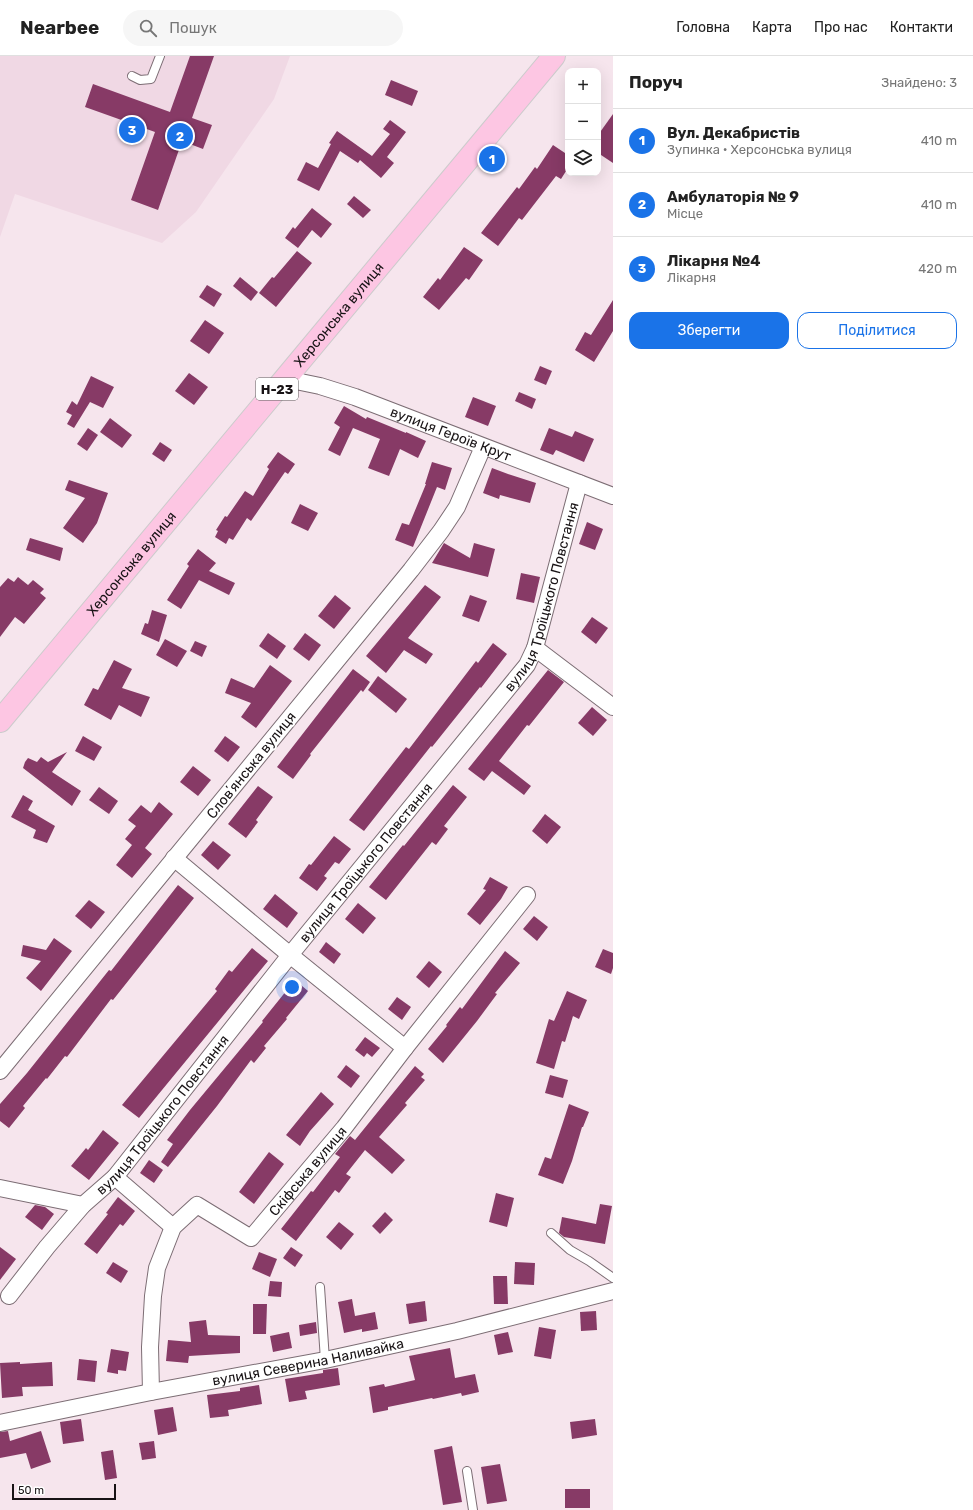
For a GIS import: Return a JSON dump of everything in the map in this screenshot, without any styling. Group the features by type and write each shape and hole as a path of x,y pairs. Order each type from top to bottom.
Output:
{"main road":[{"name":"Херсонська вулиця","path":"0,721 554,56"}],"street":[{"name":"вулиця Героїв Крут","path":"286,379 320,386 355,397 613,496"},
{"name":"Словʼянська вулиця","path":"0,1071 406,576 437,536 457,507 483,447"},
{"name":"вулиця Троїцького Повстання","path":"9,1296 47,1247 83,1205 115,1177 290,955 527,665 535,648 579,483"},
{"path":"535,648 613,707"},
{"path":"174,858 290,955 405,1048"},
{"name":"Скіфська вулиця","path":"151,1392 150,1347 153,1296 157,1268 173,1227 197,1205 251,1238 344,1128 405,1048 527,895"},
{"path":"115,1177 173,1227"},
{"path":"0,1188 83,1205"},
{"name":"вулиця Северина Наливайка","path":"0,1423 151,1392 325,1360 457,1331 613,1291"}],"lane":[{"path":"132,76 140,80 151,78 160,56"},
{"path":"551,1233 570,1250 613,1278"},
{"path":"320,1287 325,1360"},
{"path":"467,1471 473,1510"}],"shaded area":[{"path":"0,56 290,56 274,99 196,212 162,243 15,194 0,237"}],"building":[{"path":"190,56 214,56 192,118 212,125 203,149 182,141 158,210 131,200 155,132 85,107 93,84 170,112"},
{"path":"391,80 418,91 412,106 385,95"},
{"path":"613,114 613,163 601,155 601,131"},
{"path":"390,120 406,132 387,157 394,163 381,178 360,160 358,163 340,151 319,191 297,180 306,162 318,168 331,144 329,143 337,131 372,156 390,134 383,129"},
{"path":"553,145 565,153 565,173 561,179 556,176 522,220 519,218 498,246 481,233 517,187 519,189 535,167 537,169"},
{"path":"354,196 371,210 363,218 347,204"},
{"path":"312,208 332,224 321,238 312,230 298,248 285,238 293,227 295,229"},
{"path":"464,247 483,260 469,280 466,278 439,310 423,297 438,278 440,280"},
{"path":"297,251 312,263 276,307 259,293"},
{"path":"240,277 258,292 251,301 233,286"},
{"path":"207,285 222,294 214,307 199,297"},
{"path":"613,300 613,331 594,362 575,350 585,332 591,335"},
{"path":"205,320 224,333 209,354 190,341"},
{"path":"540,366 552,371 546,385 534,380"},
{"path":"189,373 208,387 194,405 175,391"},
{"path":"91,376 114,387 103,408 90,402 74,428 67,424 72,415 66,412 72,401 77,405"},
{"path":"519,392 536,399 532,409 515,401"},
{"path":"473,397 496,406 488,426 465,417"},
{"path":"344,406 366,419 367,417 426,441 418,458 400,449 389,476 368,468 380,439 353,428 340,456 328,450 340,427 334,423"},
{"path":"110,418 132,435 122,448 100,432"},
{"path":"88,428 98,435 87,451 77,444"},
{"path":"549,428 572,437 575,431 594,439 584,462 556,450 553,455 540,450"},
{"path":"160,442 172,450 164,462 152,454"},
{"path":"278,452 295,464 288,474 285,472 251,521 247,518 233,540 229,538 226,544 215,537 218,531 216,530 225,516 227,517 245,491 253,496 269,469 267,467"},
{"path":"432,462 452,468 445,490 437,487 413,547 395,540 402,523 409,525 426,484"},
{"path":"492,468 536,483 530,503 500,495 499,499 483,493"},
{"path":"69,480 108,493 97,523 83,543 63,528 85,498 65,490"},
{"path":"300,504 318,513 308,531 291,523"},
{"path":"587,522 603,529 595,550 579,544"},
{"path":"30,538 63,548 60,561 26,550"},
{"path":"444,543 470,558 474,543 495,549 488,577 432,563"},
{"path":"198,549 216,563 209,571 235,583 229,595 199,580 181,609 167,600 189,566 187,564"},
{"path":"521,573 540,577 534,603 516,599"},
{"path":"18,577 28,585 33,580 44,589 40,593 46,598 24,624 15,617 0,637 0,587 8,578 14,582"},
{"path":"425,585 441,597 408,638 433,654 426,664 404,650 386,673 366,656"},
{"path":"335,595 351,608 334,629 318,616"},
{"path":"470,595 487,601 479,622 462,616"},
{"path":"152,610 167,615 159,642 141,634 145,623 148,624"},
{"path":"592,617 608,628 596,644 581,632"},
{"path":"268,633 286,646 277,659 259,646"},
{"path":"305,633 321,645 309,661 293,649"},
{"path":"165,639 187,651 177,667 156,655"},
{"path":"195,641 207,646 202,657 190,651"},
{"path":"493,643 507,654 481,688 480,687 432,747 431,746 364,831 349,820 406,747 409,749 476,661 478,663"},
{"path":"114,660 132,669 122,688 150,697 141,717 119,705 111,720 84,705 93,688 98,690"},
{"path":"270,665 292,681 256,728 241,717 251,703 225,693 231,678 254,688"},
{"path":"353,669 370,682 363,692 361,690 310,754 311,755 293,779 277,767"},
{"path":"548,670 564,682 529,726 527,725 499,761 531,786 524,795 492,771 484,781 468,769"},
{"path":"378,676 407,699 396,713 368,690"},
{"path":"592,707 607,720 593,736 578,723"},
{"path":"83,736 102,747 94,761 75,751"},
{"path":"225,736 240,747 228,762 214,751"},
{"path":"67,752 52,772 81,791 72,806 23,768 28,758 37,762 41,757 48,762"},
{"path":"193,766 211,780 198,796 180,782"},
{"path":"453,785 467,797 444,826 448,829 436,845 432,842 386,900 369,887"},
{"path":"258,786 273,797 256,820 258,822 246,838 228,824"},
{"path":"99,787 118,801 109,814 89,800"},
{"path":"23,795 33,801 28,810 55,826 47,843 33,838 36,830 11,817"},
{"path":"159,802 173,814 145,848 152,854 132,878 116,865 132,845 125,839 136,826 128,820 141,805 151,813"},
{"path":"545,814 561,827 547,844 532,831"},
{"path":"334,836 351,849 339,864 335,862 324,876 327,878 317,891 299,878 309,864 311,865"},
{"path":"213,841 231,855 218,870 201,855"},
{"path":"490,877 508,887 501,899 480,925 467,914 486,890 483,889"},
{"path":"178,885 194,898 113,1000 111,999 67,1057 65,1056 23,1106 25,1108 9,1128 0,1121 0,1104 27,1073 109,970 111,971"},
{"path":"275,894 298,913 287,928 263,909"},
{"path":"89,900 105,912 91,929 75,916"},
{"path":"358,903 376,918 363,934 345,919"},
{"path":"534,916 548,927 537,941 523,929"},
{"path":"54,938 72,951 41,991 26,978 41,961 21,956 23,945 46,950"},
{"path":"326,942 341,954 334,964 319,952"},
{"path":"252,948 268,961 139,1118 122,1105 217,991 215,989 229,970 232,972"},
{"path":"603,949 613,953 613,968 611,974 595,967"},
{"path":"505,951 520,963 495,993 497,994 477,1021 443,1063 428,1049 460,1007 462,1009"},
{"path":"429,961 442,972 429,988 416,977"},
{"path":"295,980 308,991 264,1046 266,1048 254,1063 251,1060 217,1106 168,1167 161,1162 173,1144 167,1140 263,1022 262,1021"},
{"path":"567,991 587,1000 579,1019 573,1016 565,1042 562,1041 554,1069 536,1063 549,1019 554,1021"},
{"path":"397,997 411,1007 402,1020 388,1009"},
{"path":"365,1037 380,1048 372,1057 367,1053 364,1057 355,1050"},
{"path":"346,1065 360,1076 351,1088 337,1077"},
{"path":"415,1066 424,1074 421,1077 425,1080 405,1103 407,1105 379,1137 405,1160 392,1174 365,1150 346,1174 351,1177 339,1193 335,1190 296,1241 281,1229 311,1191 313,1192 340,1157 335,1154 350,1136 355,1140"},
{"path":"550,1075 568,1080 563,1098 545,1093"},
{"path":"321,1092 334,1104 310,1131 300,1146 286,1135"},
{"path":"569,1104 589,1112 582,1127 572,1161 563,1184 538,1175 545,1157 551,1159"},
{"path":"103,1130 119,1143 89,1180 71,1166 86,1148 88,1150"},
{"path":"269,1152 284,1164 254,1204 239,1192"},
{"path":"149,1160 163,1170 154,1183 140,1173"},
{"path":"496,1193 514,1198 507,1227 489,1222"},
{"path":"118,1197 135,1211 123,1226 120,1224 97,1254 84,1244 108,1214 106,1213"},
{"path":"600,1204 612,1206 605,1244 564,1237 559,1233 562,1217 596,1224"},
{"path":"35,1205 45,1207 54,1214 42,1230 25,1217"},
{"path":"385,1212 393,1220 380,1234 372,1226"},
{"path":"339,1222 354,1234 341,1250 326,1237"},
{"path":"0,1247 16,1259 0,1280"},
{"path":"291,1247 303,1255 295,1267 283,1258"},
{"path":"259,1252 277,1259 270,1277 252,1269"},
{"path":"113,1262 128,1271 121,1283 106,1273"},
{"path":"515,1262 535,1263 534,1285 514,1284"},
{"path":"493,1276 507,1276 508,1304 494,1304"},
{"path":"270,1281 282,1282 281,1297 268,1296"},
{"path":"352,1299 355,1316 375,1312 378,1329 362,1332 362,1329 344,1333 338,1302"},
{"path":"425,1301 427,1321 409,1324 406,1304"},
{"path":"253,1304 267,1304 266,1334 253,1334"},
{"path":"596,1311 597,1330 581,1331 580,1312"},
{"path":"206,1320 208,1335 240,1336 240,1353 189,1356 188,1363 166,1361 168,1340 191,1342 189,1322"},
{"path":"316,1322 317,1333 300,1336 299,1325"},
{"path":"539,1327 556,1330 551,1359 534,1356"},
{"path":"289,1332 292,1348 273,1352 270,1336"},
{"path":"508,1332 513,1352 498,1355 494,1335"},
{"path":"450,1348 455,1378 475,1374 479,1392 462,1396 461,1393 432,1398 388,1407 388,1410 373,1413 369,1387 384,1384 385,1387 415,1380 409,1356"},
{"path":"111,1349 129,1352 126,1371 118,1370 118,1374 107,1372"},
{"path":"79,1359 97,1361 95,1382 77,1380"},
{"path":"20,1362 20,1364 52,1362 53,1386 22,1387 23,1396 2,1398 0,1363"},
{"path":"338,1368 340,1385 305,1391 307,1399 289,1402 285,1379 323,1373 323,1370"},
{"path":"259,1385 262,1404 228,1410 229,1416 210,1418 207,1395 240,1391 240,1388"},
{"path":"173,1407 177,1431 158,1435 154,1410"},
{"path":"81,1419 84,1441 63,1444 60,1422"},
{"path":"595,1419 597,1435 572,1439 570,1422"},
{"path":"8,1431 10,1441 41,1431 51,1462 31,1469 26,1453 0,1458 0,1432"},
{"path":"154,1441 156,1458 142,1460 139,1443"},
{"path":"452,1446 462,1502 443,1505 434,1450"},
{"path":"113,1450 117,1478 105,1480 101,1452"},
{"path":"500,1464 507,1501 487,1504 481,1467"},
{"path":"565,1489 590,1489 590,1508 565,1508"}],"place":[{"name":"Лікарня №4","path":"132,130"},
{"name":"Амбулаторія № 9","path":"180,136"},
{"name":"Вул. Декабристів","path":"492,159"}]}
